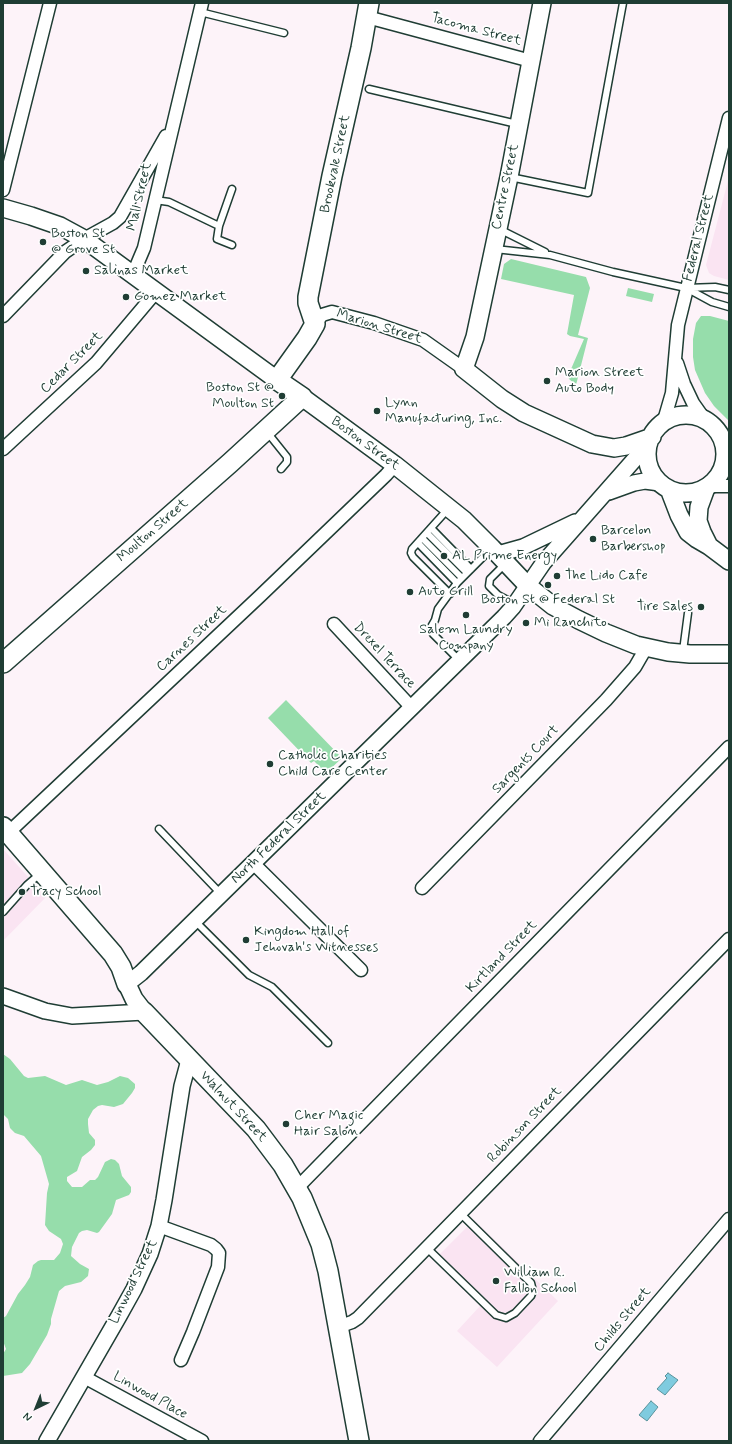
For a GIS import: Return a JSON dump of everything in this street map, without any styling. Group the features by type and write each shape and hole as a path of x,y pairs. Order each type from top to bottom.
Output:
{"main road":[{"name":"Centre Street","path":"464,369 474,341 509,177 542,3"},
{"name":"Brookvale Street","path":"315,324 308,303 308,296 368,10"},
{"name":"Boston Street","path":"3,208 60,226 84,239 133,274 395,465 472,528 528,586 548,602 579,620 625,642 646,648 683,653 729,654"},
{"name":"Marion Street","path":"278,380 315,324"},
{"name":"Marion Street","path":"464,369 492,392 518,409 592,444 614,448 651,440"},
{"name":"Moulton Street","path":"3,663 267,431 302,397"},
{"path":"665,486 680,492 690,493 707,487 716,480 722,469 727,452 718,432 705,420 698,417 684,416 669,420 663,424 656,430 651,440 648,455 650,467 665,486 686,529 694,537 729,561"},
{"path":"707,487 699,507 698,521 709,546"},
{"name":"Walnut Street","path":"6,830 113,954 122,968 134,999 144,1012 260,1133 279,1159 297,1188 321,1244 330,1282 359,1441"}],"street":[{"path":"3,190 50,3"},
{"name":"Mall Street","path":"133,274 144,248 201,8"},
{"name":"Tacoma Street","path":"368,10 531,61"},
{"name":"Federal Street","path":"663,424 670,400 677,331 686,288 729,118"},
{"name":"Mall Street","path":"3,316 65,252 84,239 113,223 122,214 172,125"},
{"name":"Cedar Street","path":"3,448 96,363 156,292"},
{"name":"Marion Street","path":"315,324 322,315 332,312 374,323 423,340 464,369"},
{"name":"Federal Street","path":"675,358 684,384 705,420"},
{"path":"528,586 544,562 581,518 606,493 651,440"},
{"name":"Carnes Street","path":"6,830 260,596 395,465"},
{"path":"606,493 634,483 648,481 665,486"},
{"path":"707,487 729,486"},
{"path":"499,555 523,546 581,518"},
{"name":"North Federal Street","path":"127,984 141,973 460,662 504,617 528,586"},
{"name":"Drexel Terrace","path":"334,624 412,708"},
{"name":"Sargents Court","path":"422,888 606,700 635,666 646,648"},
{"name":"Kirtland Street","path":"297,1188 729,747"},
{"path":"253,863 361,970"},
{"name":"Robinson Street","path":"338,1327 358,1318 729,939"},
{"path":"3,996 45,1011 72,1016 144,1012"},
{"name":"Linwood Street","path":"47,1441 134,1289 150,1254 159,1226 182,1086 189,1060"},
{"name":"Childs Street","path":"540,1441 729,1219"},
{"path":"159,1226 211,1245 219,1253 219,1264 181,1360"},
{"name":"Linwood Place","path":"84,1377 202,1441"}],"lane":[{"path":"509,177 588,193 623,3"},
{"path":"201,8 284,33"},
{"path":"369,89 518,124"},
{"path":"232,189 219,226 217,239 232,245"},
{"path":"155,200 169,202 219,226"},
{"path":"497,228 550,255"},
{"path":"493,248 550,255 614,272 686,288 715,287 729,290"},
{"path":"686,288 712,302 729,307"},
{"path":"267,431 287,457 288,460 286,464 280,469"},
{"path":"449,508 412,550 412,556 450,594"},
{"path":"425,536 464,576"},
{"path":"425,536 464,576"},
{"path":"460,662 433,634 430,630 431,626 436,618 438,609 464,576 499,555"},
{"path":"499,555 489,584 498,595 515,604"},
{"path":"683,653 688,613"},
{"path":"160,829 221,894"},
{"path":"3,912 27,885 42,872"},
{"path":"194,920 248,975 272,987 328,1043"},
{"path":"426,1248 496,1315 506,1318 515,1314 530,1298 532,1291 531,1283 460,1213"}],"shaded area":[{"path":"729,177 729,280 709,273 706,265"},
{"name":"Tracy School","path":"3,849 46,897 3,941"},
{"name":"William R. Fallon School","path":"474,1220 558,1301 497,1367 457,1331 480,1306 434,1260"}],"green space":[{"path":"511,259 586,277 590,288 578,335 588,338 576,385 569,379 568,376 584,339 567,334 574,295 501,279 504,264"},
{"path":"628,288 654,294 652,302 626,296"},
{"path":"701,316 710,316 729,321 729,421 714,406 705,393 695,370 693,339 696,323"},
{"path":"286,700 342,758 326,773 314,761 311,763 268,718"},
{"path":"3,1054 10,1059 24,1076 28,1078 45,1076 66,1085 82,1080 97,1085 108,1082 120,1076 128,1078 135,1084 135,1088 123,1104 114,1107 102,1105 93,1110 88,1119 88,1124 89,1133 95,1140 95,1145 82,1157 77,1171 67,1177 67,1181 72,1187 82,1187 90,1180 95,1180 105,1162 111,1159 115,1160 119,1164 122,1176 131,1187 131,1192 129,1195 116,1200 112,1214 99,1232 97,1233 87,1230 79,1233 72,1247 71,1256 80,1264 89,1269 88,1276 81,1282 65,1286 59,1291 47,1335 30,1364 22,1373 3,1376 3,1354 6,1349 3,1341 3,1318 6,1316 18,1294 30,1277 33,1265 41,1260 54,1260 60,1253 63,1244 61,1239 49,1231 45,1225 49,1184 41,1156 24,1136 15,1133 10,1128 8,1119 3,1114"}],"water":[{"path":"668,1373 678,1380 665,1395 657,1389 667,1378 665,1376"},
{"path":"651,1401 658,1407 647,1421 639,1415"}],"place":[{"name":"Boston St @ Grove St","path":"43,242"},
{"name":"Salinas Market","path":"86,271"},
{"name":"Gomez Market","path":"126,297"},
{"name":"Marion Street Auto Body","path":"547,381"},
{"name":"Boston St @ Moulton St","path":"282,396"},
{"name":"Lynn Manufacturing, Inc.","path":"377,411"},
{"name":"Barcelon Barbershop","path":"593,539"},
{"name":"AL Prime Energy","path":"444,556"},
{"name":"The Lido Cafe","path":"557,576"},
{"name":"Boston St @ Federal St","path":"548,585"},
{"name":"Auto Grill","path":"410,592"},
{"name":"Tire Sales","path":"701,607"},
{"name":"Salem Laundry Company","path":"466,615"},
{"name":"Mi Ranchito","path":"526,623"},
{"name":"Catholic Charities Child Care Center","path":"270,764"},
{"name":"Tracy School","path":"22,892"},
{"name":"Kingdom Hall of Jehovah's Witnesses","path":"246,940"},
{"name":"Cher Magic Hair Salon","path":"286,1124"},
{"name":"William R. Fallon School","path":"496,1281"}]}
